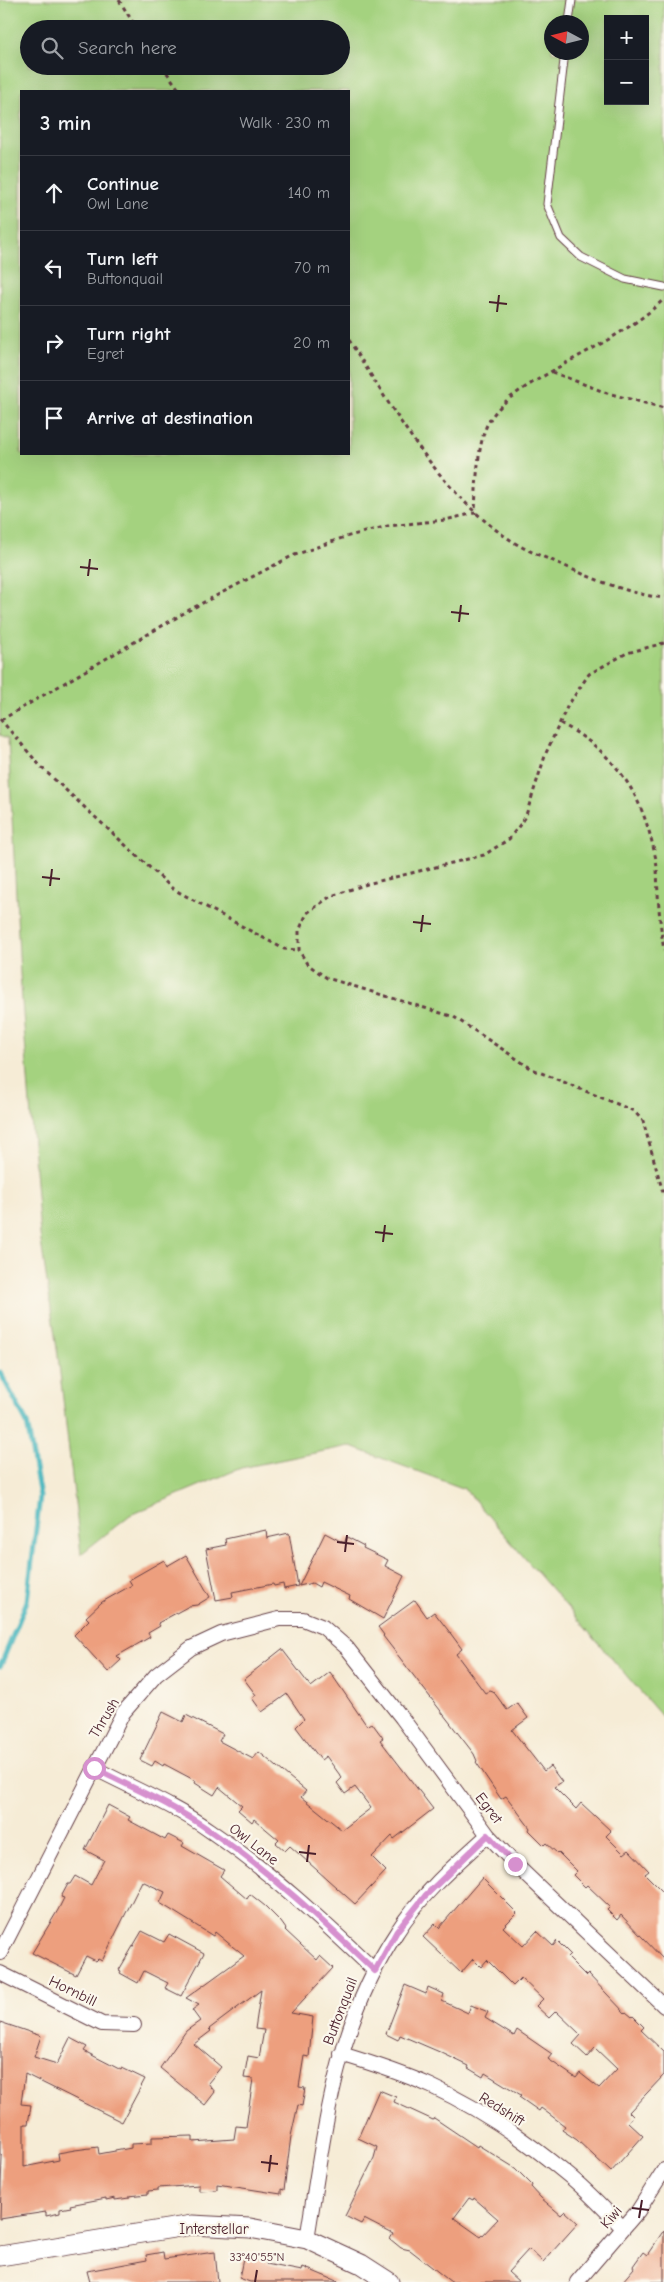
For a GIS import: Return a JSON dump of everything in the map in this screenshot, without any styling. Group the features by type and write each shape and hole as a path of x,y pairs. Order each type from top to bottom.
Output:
{"street":[{"name":"Thrush","path":"0,1953 124,1713 156,1675 191,1648 222,1634 279,1619 303,1619"},
{"name":"Egret","path":"303,1619 323,1627 347,1648 402,1718 488,1835 515,1864 664,2006"},
{"name":"Owl Lane","path":"94,1768 208,1829 260,1868 326,1924 375,1971"},
{"name":"Buttonquail","path":"307,2239 332,2086 341,2054 365,1989 397,1931 425,1896 488,1835"},
{"name":"Hornbill","path":"0,1973 102,2024 134,2025"},
{"name":"Redshift","path":"341,2054 380,2066 431,2086 470,2107 524,2142 569,2176 623,2228"},
{"name":"Kiwi","path":"577,2282 638,2211 664,2170"},
{"name":"Interstellar","path":"0,2256 192,2226 250,2228 307,2239 361,2264 389,2282"}],"lane":[{"path":"570,15 572,0"},
{"path":"564,60 547,204 561,238 581,257 625,279 664,287"}],"path":[{"path":"118,0 131,20"},
{"path":"168,75 179,90"},
{"path":"475,513 480,452 487,425 501,404 645,317 664,299"},
{"path":"350,342 411,438 475,513 516,544 580,572 640,595 664,598"},
{"path":"552,372 607,393 664,408"},
{"path":"299,950 284,949 173,889 42,768 0,719 191,609 292,556 388,526 445,520 475,513"},
{"path":"664,643 627,653 589,674 567,707 546,753 525,818 509,839 484,855 367,884 331,896 307,914 298,931 299,950 308,964 327,978 454,1017 532,1069 634,1111 643,1120 664,1196"},
{"path":"560,723 604,753 620,771 641,807 656,856 659,921 664,950"}],"green space":[{"path":"0,0 664,0 664,1719 465,1489 349,1446 241,1468 130,1515 81,1554 58,1356 40,1235 20,974 8,738 0,735"}],"building":[{"path":"266,1530 267,1538 289,1533 298,1586 284,1589 283,1584 274,1586 273,1584 232,1592 233,1597 216,1600 206,1549 226,1545 225,1539"},
{"path":"325,1533 344,1543 347,1537 364,1546 363,1548 388,1560 385,1566 404,1576 383,1619 349,1599 350,1596 321,1582 319,1587 312,1583 299,1586"},
{"path":"186,1555 210,1597 158,1623 160,1626 148,1633 150,1637 117,1656 121,1660 108,1672 74,1635 89,1620 86,1617 102,1602 132,1585 129,1580 164,1560 167,1566"},
{"path":"415,1600 427,1617 434,1612 451,1634 462,1649 456,1654 485,1693 490,1690 493,1691 507,1710 517,1703 528,1718 512,1730 544,1771 550,1766 562,1782 554,1787 576,1809 581,1803 611,1831 606,1836 624,1854 629,1850 649,1871 645,1874 664,1893 664,1960 621,1915 617,1920 607,1910 610,1907 587,1885 585,1887 573,1875 577,1871 558,1852 546,1843 544,1845 529,1830 530,1828 506,1796 501,1799 476,1762 474,1754 383,1636 378,1627"},
{"path":"282,1649 311,1687 330,1672 367,1726 372,1723 383,1738 380,1740 433,1809 394,1839 392,1836 372,1857 386,1871 355,1904 290,1846 285,1851 276,1843 279,1840 254,1819 252,1822 238,1810 242,1806 219,1787 214,1795 195,1783 196,1781 164,1764 163,1766 155,1761 152,1766 140,1760 163,1712 183,1722 186,1715 223,1734 219,1741 253,1759 259,1752 306,1791 301,1797 342,1830 371,1808 355,1787 345,1794 337,1783 342,1778 326,1756 321,1760 296,1727 304,1719 287,1694 262,1712 252,1698 256,1695 244,1679"},
{"path":"108,1805 130,1817 128,1820 165,1840 168,1835 184,1843 182,1846 224,1870 220,1876 247,1899 250,1894 265,1906 281,1922 285,1930 317,1960 320,1956 333,1968 291,2013 313,2017 309,2057 304,2056 299,2087 305,2088 302,2106 298,2105 291,2136 284,2190 281,2189 281,2194 217,2184 217,2190 199,2191 199,2185 158,2188 158,2190 148,2191 148,2194 129,2196 129,2198 106,2200 106,2198 70,2205 71,2207 60,2209 60,2213 46,2216 46,2212 0,2219 2,2156 0,2155 0,2022 41,2036 34,2057 57,2064 70,2038 87,2047 84,2051 121,2070 122,2068 145,2079 122,2122 25,2074 21,2104 31,2105 28,2124 24,2124 24,2167 59,2160 58,2153 98,2147 99,2154 131,2148 131,2144 152,2143 152,2137 193,2136 193,2142 234,2139 236,2126 246,2127 253,2079 244,2078 248,2056 259,2058 264,2030 255,2029 261,1990 209,2029 211,2031 194,2044 221,2067 208,2083 215,2092 205,2105 160,2068 186,2031 200,2021 192,2010 199,2005 186,1998 244,1956 215,1932 213,1936 160,1903 165,1892 142,1881 102,1961 98,1959 96,1961 86,1956 76,1975 32,1953 58,1910 64,1898 61,1897 68,1884 70,1884 75,1876 91,1885 104,1860 85,1850"},
{"path":"482,1878 517,1913 503,1927 523,1946 537,1931 553,1946 557,1941 570,1954 567,1957 586,1976 588,1974 625,2013 633,2016 644,2027 641,2030 664,2052 664,2075 629,2112 633,2116 628,2122 643,2136 611,2172 577,2140 562,2130 565,2126 541,2108 539,2111 519,2097 521,2095 485,2073 483,2077 468,2068 469,2066 442,2053 400,2035 398,2040 386,2034 405,1985 426,1994 428,1987 444,1994 442,2001 468,2013 471,2005 488,2012 485,2018 514,2036 517,2030 552,2054 548,2059 576,2078 580,2073 599,2088 617,2069 595,2048 587,2057 573,2044 581,2035 556,2011 549,2018 536,2006 543,1999 521,1978 513,1986 487,1960 481,1967 473,1959 461,1973 423,1937 435,1924 439,1928"},
{"path":"142,1931 164,1942 169,1934 204,1953 181,1996 165,1988 168,1983 144,1971 138,1983 120,1973 121,1971 119,1970"},
{"path":"379,2090 396,2097 394,2102 433,2120 434,2118 477,2147 478,2145 515,2168 532,2185 531,2187 541,2198 561,2215 565,2211 578,2223 543,2262 529,2249 508,2272 519,2282 451,2282 410,2250 401,2248 390,2239 393,2234 364,2219 361,2224 345,2216 374,2158 377,2147 358,2138","holes":["469,2198 473,2200 474,2198 498,2219 481,2237 454,2218"]},
{"path":"664,2230 664,2282 622,2282 634,2268 633,2266 643,2252 647,2255"},
{"path":"163,2252 164,2259 215,2252 218,2282 90,2282 87,2271 147,2260 146,2255"},
{"path":"243,2259 267,2261 266,2264 302,2271 303,2267 339,2282 250,2282 239,2278"}],"waterway":[{"path":"0,1372 27,1423 40,1497 27,1601 0,1667"}],"route":[{"path":"94,1768 208,1829 260,1868 326,1924 375,1971 397,1931 425,1896 488,1835 515,1864"}]}
